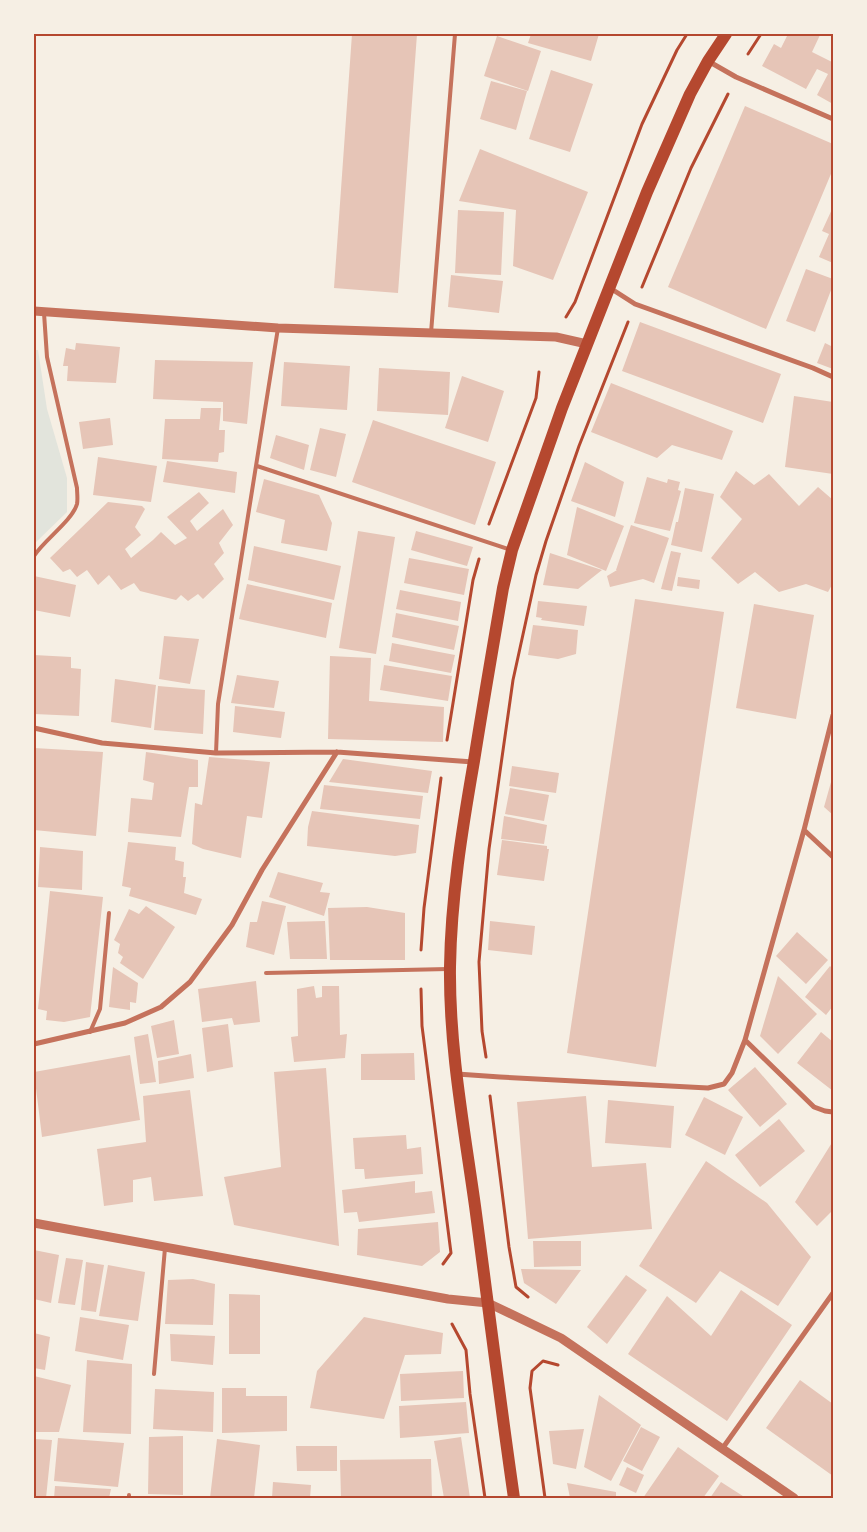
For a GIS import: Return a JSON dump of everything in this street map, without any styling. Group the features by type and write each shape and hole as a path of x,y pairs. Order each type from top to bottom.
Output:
{"main road":[{"path":"514,1498 498,1391 450,1009 454,890 461,837 503,588 512,550 562,408 647,192 690,94 708,61 726,34"}],"street":[{"path":"708,61 736,77 833,119"},
{"path":"610,288 635,304 813,368 833,377"},
{"path":"34,311 278,328 556,337 587,344"},
{"path":"457,1074 708,1088 724,1084 732,1073 745,1040 804,830 833,715"},
{"path":"34,728 102,743 216,753 337,752 474,762"},
{"path":"34,1044 125,1023 161,1007 190,982 232,925 262,870 337,752"},
{"path":"804,830 833,856"},
{"path":"745,1040 814,1107 833,1112"},
{"path":"34,1223 448,1299 488,1303 561,1338 794,1498"},
{"path":"722,1449 833,1293"}],"lane":[{"path":"432,333 455,34"},
{"path":"34,556 39,548 65,522 76,505 78,488 47,357 44,311"},
{"path":"216,753 218,704 278,328"},
{"path":"257,466 512,550"},
{"path":"90,1032 100,1009 109,914"},
{"path":"266,973 450,969"},
{"path":"154,1374 165,1246"}],"path":[{"path":"565,317 575,302 642,124 687,34"},
{"path":"748,54 761,34"},
{"path":"640,292 691,168 728,92"},
{"path":"535,1302 516,1287 509,1247 482,1031 479,962 489,849 514,680 536,575 579,446 631,316"},
{"path":"452,1324 466,1350 470,1394 485,1498"},
{"path":"532,1371 530,1388 546,1498"}],"shaded area":[{"path":"34,350 38,350 47,409 67,478 67,512 34,544"}],"building":[{"path":"352,34 417,34 398,293 334,288"},
{"path":"531,34 599,34 591,61 528,43"},
{"path":"788,34 820,35 812,52 832,62 833,60 833,104 817,95 828,74 817,69 806,89 762,66 774,44 781,48"},
{"path":"497,36 541,51 528,91 484,76"},
{"path":"551,70 593,84 570,152 529,139"},
{"path":"491,81 527,91 516,130 480,119"},
{"path":"745,106 833,144 833,169 766,329 668,287"},
{"path":"480,149 588,192 553,280 513,266 516,210 459,201"},
{"path":"833,207 833,263 819,257 829,234 822,231"},
{"path":"458,210 504,212 501,275 455,273"},
{"path":"806,269 833,279 833,285 815,332 786,321"},
{"path":"451,275 503,281 499,313 448,307"},
{"path":"640,322 781,374 763,423 622,371"},
{"path":"76,343 120,347 116,383 67,381 68,366 63,366 66,348 75,350"},
{"path":"825,343 833,347 833,369 817,363"},
{"path":"155,360 253,362 247,424 223,421 223,402 153,399"},
{"path":"284,362 350,366 347,410 281,406"},
{"path":"379,368 450,372 448,415 377,411"},
{"path":"462,376 504,391 488,442 445,428"},
{"path":"611,383 733,431 722,460 672,445 657,458 591,432"},
{"path":"794,396 833,402 833,474 785,467"},
{"path":"201,408 221,408 219,430 225,430 224,452 219,453 218,462 162,459 165,419 200,419"},
{"path":"110,418 113,445 83,449 79,422"},
{"path":"373,420 496,462 475,525 352,482"},
{"path":"320,428 346,434 336,477 310,470"},
{"path":"276,435 309,445 304,470 270,458"},
{"path":"98,457 157,466 151,502 93,495"},
{"path":"167,461 237,472 235,493 163,482"},
{"path":"585,462 624,482 615,517 571,501"},
{"path":"736,471 754,485 769,474 799,506 818,487 833,500 833,583 828,592 806,584 779,592 755,572 738,584 711,558 742,519 720,497"},
{"path":"647,477 667,483 668,479 680,482 678,490 681,491 670,531 634,523"},
{"path":"264,479 319,495 332,523 327,551 281,543 285,520 256,512"},
{"path":"685,488 714,494 702,552 671,545"},
{"path":"199,492 209,503 190,521 197,531 223,509 233,525 219,543 224,553 214,564 224,579 203,599 198,594 188,601 181,595 176,600 140,591 134,583 121,590 109,575 98,585 87,570 77,577 70,569 63,572 50,558 108,502 142,506 145,509 135,527 141,535 125,549 131,558 161,532 175,545 187,538 167,517"},
{"path":"577,507 624,526 606,571 567,555"},
{"path":"631,525 669,538 654,583 643,579 610,587 607,576 617,570"},
{"path":"358,531 395,537 376,654 339,648"},
{"path":"416,531 473,547 467,566 411,550"},
{"path":"254,546 341,566 334,600 248,580"},
{"path":"671,551 681,553 672,591 661,589"},
{"path":"550,553 602,570 578,589 543,585"},
{"path":"409,558 469,569 464,595 404,583"},
{"path":"34,576 76,585 70,617 34,610"},
{"path":"678,577 700,580 699,589 677,586"},
{"path":"247,584 332,603 326,638 239,619"},
{"path":"400,590 461,602 458,621 396,609"},
{"path":"635,599 724,612 656,1067 567,1053"},
{"path":"538,601 587,606 584,626 541,620 542,618 536,617"},
{"path":"754,604 814,615 796,719 736,708"},
{"path":"396,613 459,626 454,650 392,637"},
{"path":"533,625 578,630 576,654 558,659 528,655"},
{"path":"164,636 199,639 190,684 159,679"},
{"path":"392,643 455,655 451,673 389,661"},
{"path":"34,655 71,657 71,668 81,669 79,716 34,714"},
{"path":"330,656 371,658 369,701 444,707 443,742 328,739"},
{"path":"384,665 452,676 448,701 380,690"},
{"path":"237,675 279,681 274,708 231,703"},
{"path":"115,679 156,685 151,728 111,722"},
{"path":"158,686 205,690 203,734 154,730"},
{"path":"235,706 285,712 281,738 233,732"},
{"path":"34,748 103,752 96,836 34,830"},
{"path":"146,752 198,760 198,787 189,787 181,837 128,832 131,798 152,800 154,783 143,780"},
{"path":"209,757 270,762 262,818 247,816 241,858 203,849 192,844 195,803 202,805"},
{"path":"343,759 432,771 428,793 329,782"},
{"path":"512,766 559,773 556,793 509,786"},
{"path":"833,775 833,815 824,807"},
{"path":"324,785 423,796 420,819 320,809"},
{"path":"510,788 549,795 544,821 505,814"},
{"path":"312,811 419,825 416,853 395,856 307,846 308,827"},
{"path":"504,816 547,825 544,844 501,839"},
{"path":"502,840 547,846 547,849 549,849 544,881 497,875"},
{"path":"128,842 176,847 175,860 184,862 183,877 186,877 184,893 202,899 196,915 129,896 131,888 122,886"},
{"path":"40,847 83,851 82,890 38,887"},
{"path":"278,872 323,883 320,892 330,893 324,916 269,897"},
{"path":"50,891 103,897 90,1017 64,1022 46,1020 47,1011 38,1009"},
{"path":"262,901 286,906 274,955 246,947 250,922 257,922"},
{"path":"146,906 175,927 143,979 120,963 123,957 118,953 120,944 114,940 129,909 139,914"},
{"path":"367,907 405,913 405,960 330,960 328,908"},
{"path":"325,921 327,959 290,959 287,922"},
{"path":"490,921 535,926 532,955 488,950"},
{"path":"797,932 828,960 806,984 776,956"},
{"path":"830,966 833,969 833,1006 826,1015 805,997"},
{"path":"113,967 138,983 136,1003 130,1002 130,1010 109,1007"},
{"path":"778,976 817,1014 778,1054 760,1036"},
{"path":"256,981 260,1022 234,1025 232,1018 202,1022 198,989"},
{"path":"314,986 316,998 322,997 322,986 339,986 340,1035 347,1034 345,1058 294,1062 291,1037 298,1036 297,989"},
{"path":"174,1020 179,1054 157,1058 151,1026"},
{"path":"228,1024 233,1067 207,1072 202,1028"},
{"path":"821,1032 833,1042 833,1091 797,1063"},
{"path":"148,1034 156,1082 140,1084 134,1037"},
{"path":"414,1053 415,1080 361,1080 361,1054"},
{"path":"191,1054 194,1078 159,1084 158,1061"},
{"path":"130,1055 140,1120 42,1137 34,1072"},
{"path":"755,1067 787,1104 760,1127 728,1090"},
{"path":"326,1068 339,1246 234,1225 224,1177 281,1167 274,1072"},
{"path":"190,1090 203,1196 154,1201 151,1177 133,1180 133,1202 104,1206 97,1149 146,1142 143,1096"},
{"path":"586,1096 592,1167 646,1163 652,1229 528,1239 517,1102"},
{"path":"704,1097 743,1117 725,1155 685,1135"},
{"path":"608,1100 674,1106 671,1148 605,1143"},
{"path":"779,1119 805,1151 760,1187 735,1155"},
{"path":"406,1135 407,1149 421,1147 423,1174 365,1179 364,1169 355,1169 353,1138"},
{"path":"833,1141 833,1210 817,1226 795,1202"},
{"path":"706,1161 767,1203 811,1257 778,1306 720,1271 696,1303 639,1266"},
{"path":"415,1181 415,1193 432,1191 435,1213 359,1222 357,1212 344,1213 342,1190"},
{"path":"438,1222 440,1252 422,1266 357,1255 358,1229"},
{"path":"533,1241 581,1241 581,1266 534,1267"},
{"path":"34,1250 59,1255 51,1303 34,1299"},
{"path":"66,1258 83,1260 75,1305 58,1303"},
{"path":"86,1262 104,1265 96,1312 81,1310"},
{"path":"108,1265 145,1272 138,1321 99,1316"},
{"path":"521,1269 581,1270 556,1304 524,1283"},
{"path":"626,1275 647,1290 607,1344 587,1327"},
{"path":"193,1279 215,1284 213,1325 165,1324 168,1280"},
{"path":"741,1290 792,1325 727,1421 628,1354 667,1296 711,1336"},
{"path":"229,1294 260,1295 260,1354 229,1354"},
{"path":"80,1317 129,1325 123,1360 75,1351"},
{"path":"364,1317 443,1333 441,1354 405,1355 384,1419 310,1408 317,1371"},
{"path":"34,1333 50,1337 45,1370 34,1368"},
{"path":"170,1334 215,1336 213,1365 171,1361"},
{"path":"87,1360 132,1364 131,1434 83,1432"},
{"path":"463,1371 464,1398 401,1401 400,1374"},
{"path":"34,1376 71,1385 59,1432 34,1432"},
{"path":"800,1380 833,1404 833,1476 766,1428"},
{"path":"222,1388 246,1388 246,1396 287,1396 287,1431 222,1433"},
{"path":"155,1389 214,1392 213,1432 153,1429"},
{"path":"599,1395 641,1425 611,1481 584,1467"},
{"path":"466,1402 469,1433 400,1438 399,1406"},
{"path":"641,1427 660,1437 642,1471 623,1461"},
{"path":"584,1429 576,1469 553,1464 549,1431"},
{"path":"183,1436 183,1495 148,1494 149,1437"},
{"path":"461,1437 470,1498 444,1498 434,1441"},
{"path":"58,1438 124,1443 118,1487 54,1481"},
{"path":"34,1439 52,1440 46,1498 34,1498"},
{"path":"217,1439 260,1445 254,1498 210,1498"},
{"path":"296,1446 337,1446 337,1471 297,1471"},
{"path":"678,1447 719,1476 703,1498 643,1498"},
{"path":"431,1459 432,1498 341,1498 340,1460"},
{"path":"627,1467 644,1475 636,1493 619,1485"},
{"path":"273,1482 311,1485 310,1498 272,1498"},
{"path":"721,1482 746,1498 710,1498"},
{"path":"567,1483 616,1492 616,1498 570,1498"},
{"path":"55,1486 111,1489 109,1498 54,1498"}]}
